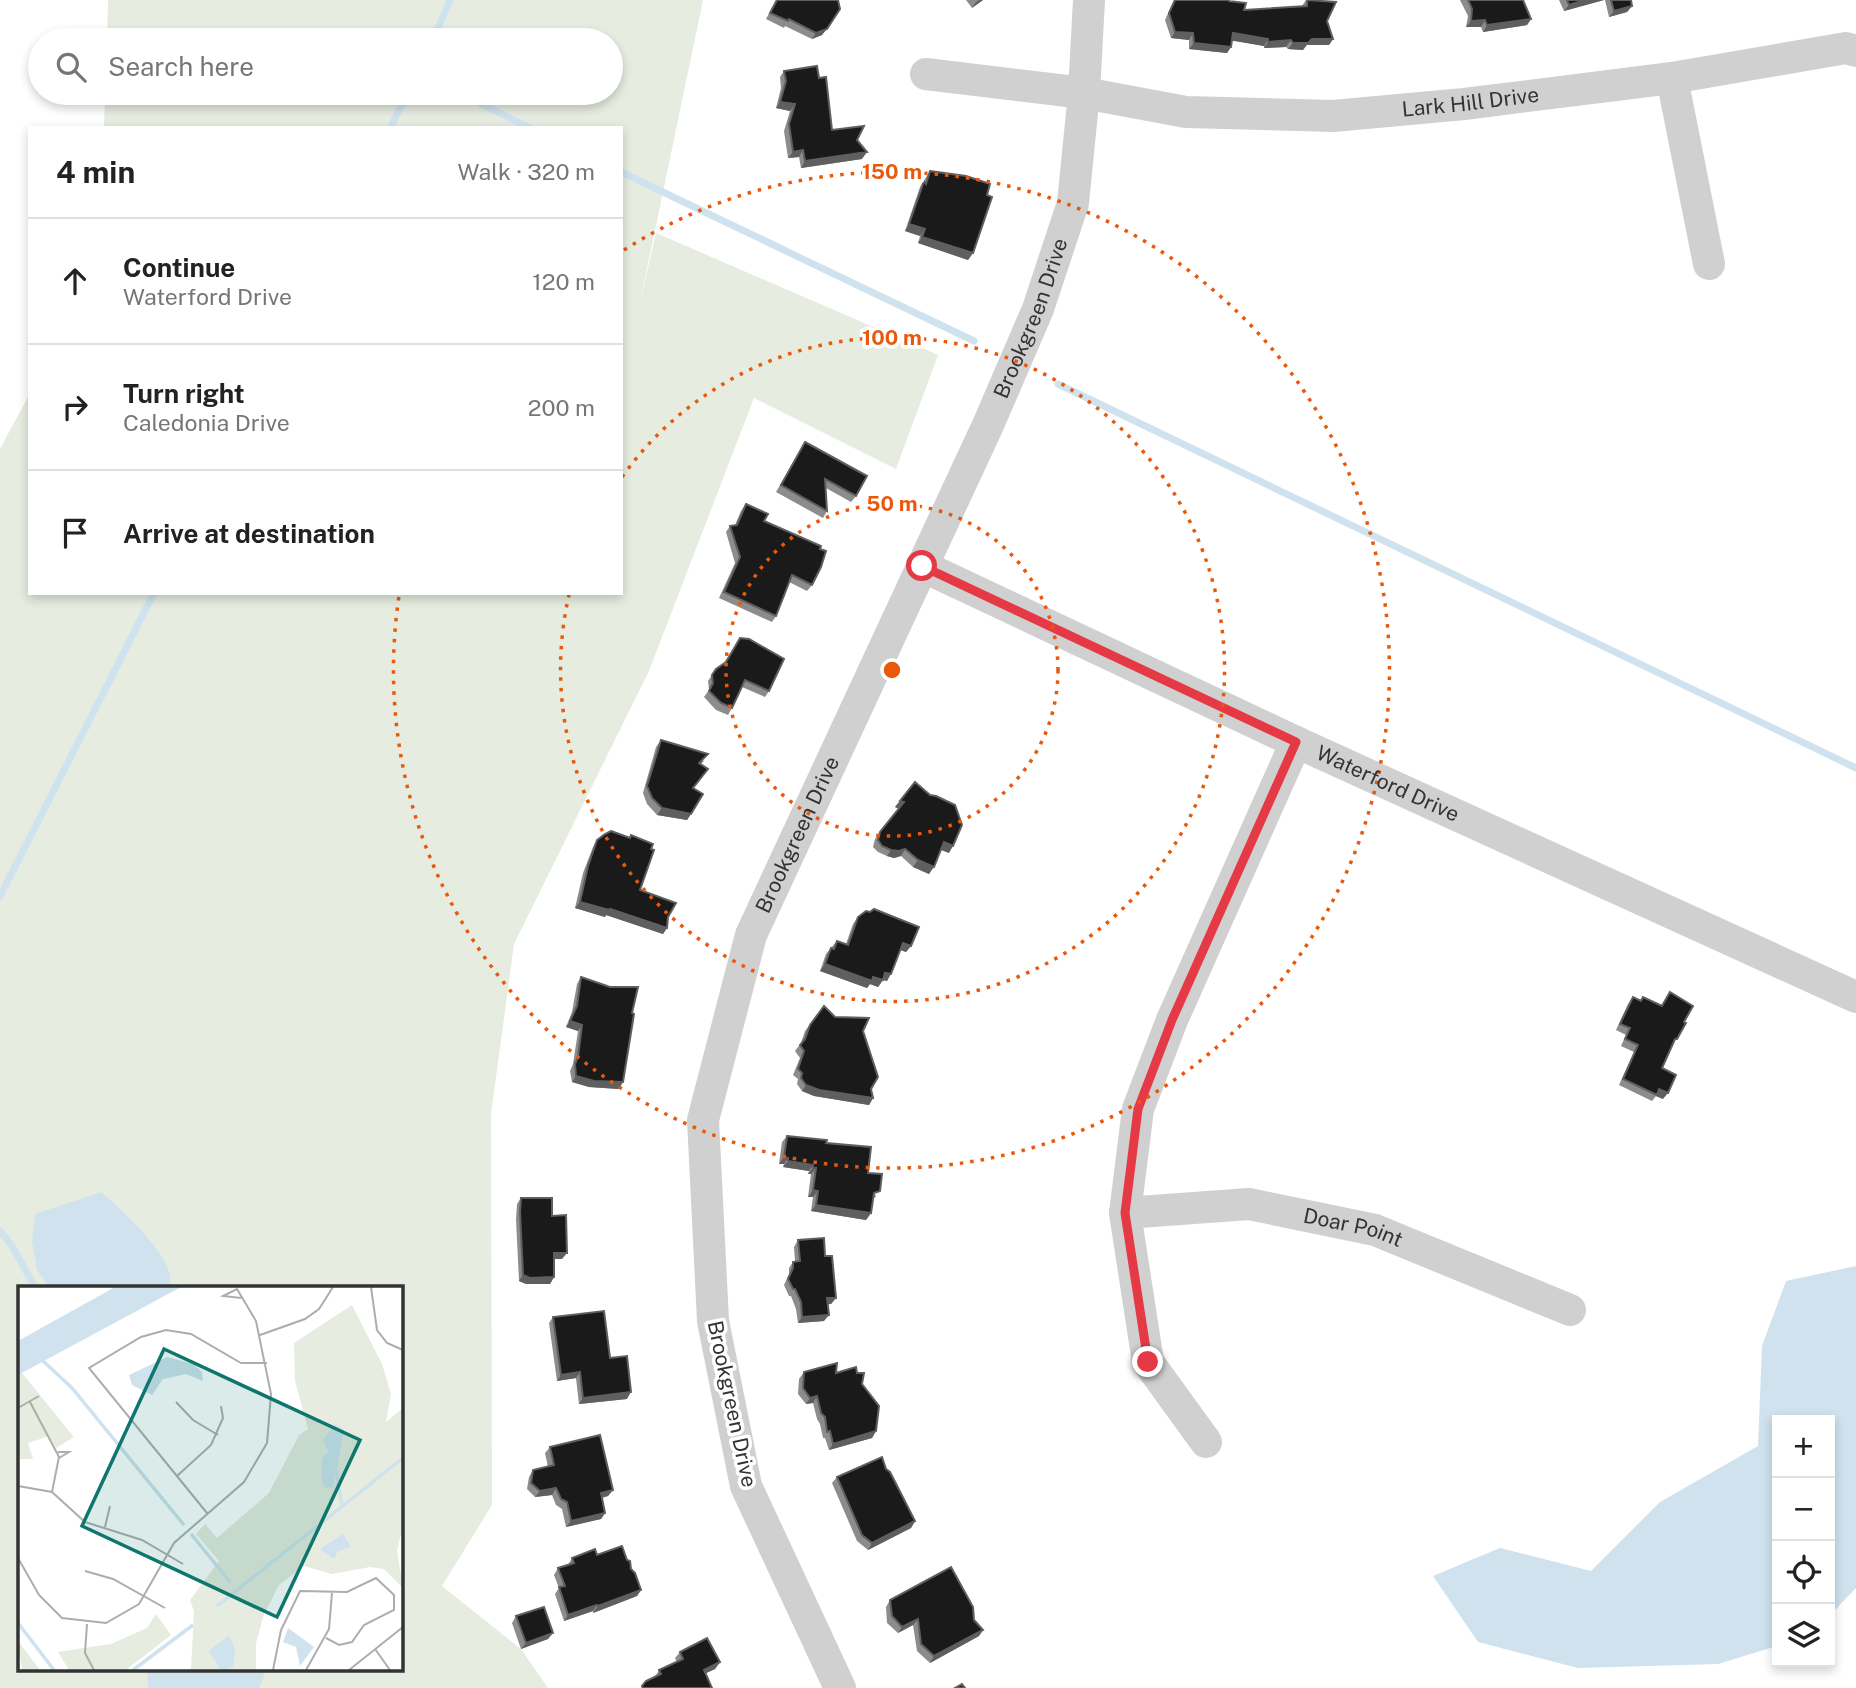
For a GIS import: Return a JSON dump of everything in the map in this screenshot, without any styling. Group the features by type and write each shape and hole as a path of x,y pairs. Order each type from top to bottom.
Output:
{"street":[{"name":"Brookgreen Drive","path":"840,1688 746,1486 713,1321 703,1120 751,936 988,425 1042,298 1073,203 1084,93 1089,0"},
{"name":"Lark Hill Drive","path":"926,74 1084,93 1186,113 1333,116 1464,104 1672,78 1846,48 1856,51"},
{"path":"1672,78 1709,264"},
{"name":"Waterford Drive","path":"922,566 1296,742 1856,997"},
{"path":"1206,1442 1148,1362 1125,1213 1138,1109 1172,1020 1296,742"},
{"name":"Doar Point","path":"1125,1213 1249,1204 1375,1230 1570,1310"}],"shaded area":[{"path":"108,0 703,0 639,307 656,233 938,355 896,469 754,398 649,671 514,944 491,1114 492,1505 442,1586 521,1649 548,1688 0,1688 0,449 28,397 28,595 623,595 623,126 104,126 105,105 623,105 623,28 107,28"}],"water":[{"path":"102,1192 152,1242 166,1265 170,1286 48,1286 37,1270 32,1242 35,1214"},
{"path":"1856,1266 1856,1588 1835,1610 1835,1415 1772,1415 1772,1648 1718,1664 1578,1668 1478,1642 1433,1576 1500,1548 1591,1571 1660,1502 1758,1446 1762,1346 1786,1281"},
{"path":"147,1670 265,1670 259,1688 148,1688"}],"building":[{"path":"777,0 838,0 840,9 827,29 816,33 770,13"},
{"path":"1175,0 1229,0 1246,3 1244,10 1307,6 1307,0 1336,2 1327,21 1333,39 1312,39 1308,43 1293,43 1291,40 1268,42 1268,39 1233,33 1231,47 1194,43 1193,33 1175,32 1169,13"},
{"path":"1468,0 1523,0 1531,19 1487,25 1485,20 1471,21 1472,9"},
{"path":"1567,0 1585,0 1569,5"},
{"path":"1611,0 1631,0 1632,6 1614,11"},
{"path":"817,66 819,78 826,77 832,130 864,126 857,140 867,152 805,161 803,150 793,152 789,124 795,104 780,102 786,81 784,71"},
{"path":"930,171 966,176 990,184 987,195 992,197 973,253 922,237 925,229 909,224"},
{"path":"805,442 867,476 856,496 825,479 827,511 781,485"},
{"path":"746,504 768,514 764,521 821,546 820,549 826,551 812,585 792,575 776,616 724,592 740,557 730,526 737,525"},
{"path":"740,638 749,639 784,659 769,691 745,680 732,708 721,703 709,691 713,683 712,675 726,662"},
{"path":"661,740 708,754 699,763 708,769 693,788 703,794 691,814 662,808 652,798 647,786"},
{"path":"915,782 930,795 955,805 962,825 953,846 944,842 934,867 918,860 905,849 891,850 882,846 878,840 880,832 904,802 900,801"},
{"path":"611,831 653,844 651,849 654,850 640,890 676,903 668,917 667,928 580,902 597,840"},
{"path":"874,909 919,927 911,946 903,943 891,974 885,973 883,980 873,977 872,981 825,964 837,941 848,945 858,917"},
{"path":"581,977 610,987 638,987 623,1082 594,1081 576,1076 575,1064 582,1025 570,1021 577,1006"},
{"path":"1670,992 1693,1006 1662,1068 1676,1075 1668,1093 1659,1089 1657,1095 1623,1079 1638,1045 1625,1039 1630,1028 1620,1024 1633,997 1641,1001 1643,997 1662,1006"},
{"path":"824,1006 835,1017 869,1018 863,1031 878,1077 871,1089 873,1098 819,1090 806,1085 801,1078 802,1073 798,1069 804,1051 800,1045"},
{"path":"787,1136 871,1147 868,1173 882,1174 880,1191 874,1193 871,1213 816,1205 818,1191 813,1190 816,1168 813,1168 813,1165 788,1161 788,1158 784,1157"},
{"path":"521,1198 552,1198 552,1216 566,1215 567,1253 554,1253 554,1277 530,1278 523,1275"},
{"path":"824,1238 825,1256 832,1256 836,1298 827,1298 829,1315 802,1317 801,1302 788,1279 793,1262 800,1261 798,1240"},
{"path":"604,1311 610,1358 627,1356 631,1392 583,1398 580,1372 561,1375 553,1317"},
{"path":"837,1363 836,1373 856,1367 857,1373 864,1373 862,1384 879,1406 876,1431 833,1444 817,1396 810,1398 803,1388 804,1372"},
{"path":"600,1435 613,1490 601,1493 605,1513 571,1521 567,1502 561,1499 556,1488 540,1491 531,1483 533,1470 554,1465 550,1447"},
{"path":"882,1457 915,1521 872,1543 862,1535 837,1477"},
{"path":"622,1546 641,1590 568,1615 559,1587 565,1586 558,1568 574,1563 572,1558 595,1549 597,1555"},
{"path":"951,1567 973,1607 974,1620 983,1630 934,1656 921,1644 918,1619 902,1627 892,1616 890,1600"},
{"path":"544,1607 553,1633 526,1643 516,1616"},
{"path":"707,1638 720,1662 704,1670 712,1688 643,1688 646,1681 661,1674 659,1670 683,1659 680,1652"}],"waterway":[{"path":"438,28 450,0"},
{"path":"391,126 402,105"},
{"path":"483,105 526,126"},
{"path":"623,173 974,341"},
{"path":"1058,384 1856,768"},
{"path":"0,896 153,595"},
{"path":"0,1231 12,1246 34,1286"}],"route":[{"path":"922,566 1296,742 1172,1020 1138,1109 1125,1213 1148,1362"}]}
